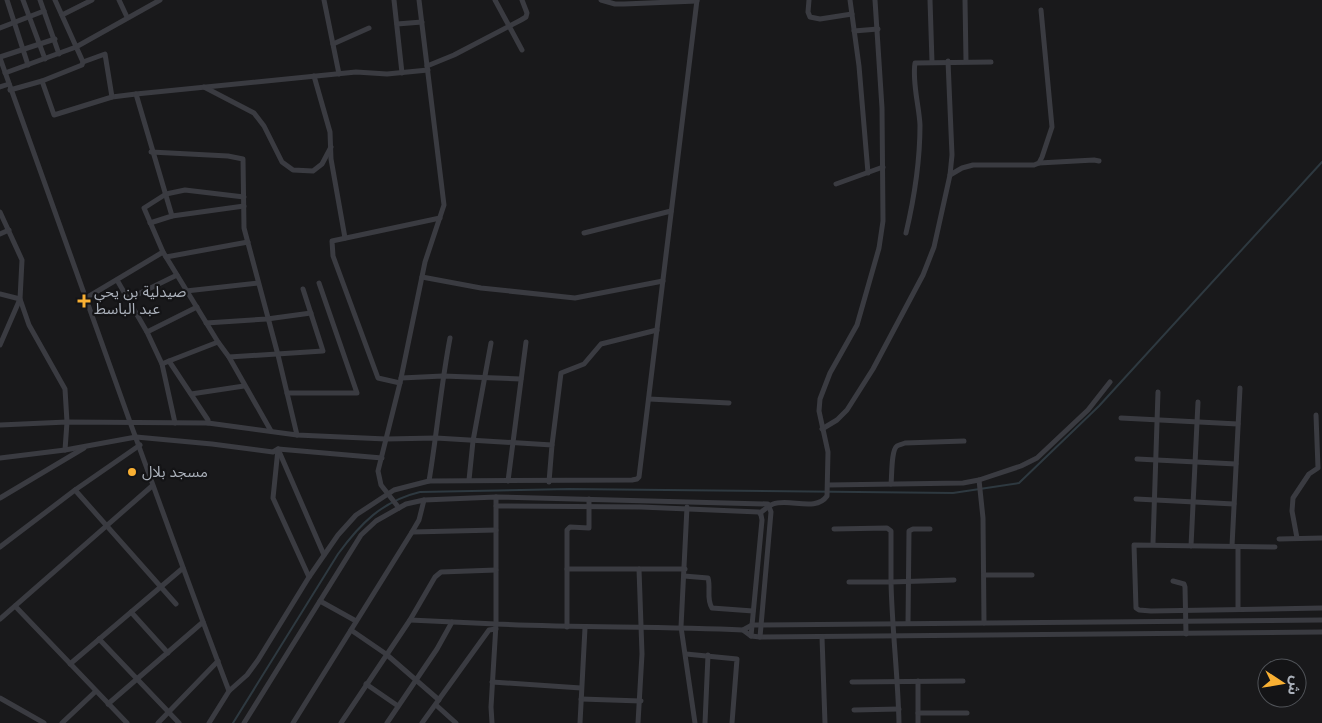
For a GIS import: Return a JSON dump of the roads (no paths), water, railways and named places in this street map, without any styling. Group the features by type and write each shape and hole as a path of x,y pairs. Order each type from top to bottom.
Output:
{"street":[{"path":"7,0 28,65"},
{"path":"23,0 45,59"},
{"path":"40,0 59,54"},
{"path":"55,0 83,62"},
{"path":"62,15 92,0"},
{"path":"119,0 127,18"},
{"path":"5,73 76,47 160,0"},
{"path":"324,0 339,74"},
{"path":"394,0 402,72"},
{"path":"399,508 380,485 378,476 425,262 444,205 420,0"},
{"path":"495,0 522,50"},
{"path":"42,81 54,115 112,97 356,72 386,74 427,68 526,17 527,14 522,0"},
{"path":"209,723 229,691 247,674 258,660 308,577 338,535 356,515 394,490 429,481 549,482 637,479 640,470 649,399 697,0 615,4 601,0"},
{"path":"809,0 808,12 810,17 820,19 852,14"},
{"path":"850,0 868,173"},
{"path":"760,513 777,503 813,504 825,500 828,490 828,452 819,411 823,388 857,325 879,248 884,214 882,108 875,0"},
{"path":"930,0 932,62"},
{"path":"965,0 966,61"},
{"path":"1039,163 1052,127 1040,10"},
{"path":"0,28 44,11"},
{"path":"397,24 422,22"},
{"path":"333,44 369,28"},
{"path":"854,31 878,29"},
{"path":"55,39 0,58 130,422 140,445 152,486 229,691"},
{"path":"0,87 42,81 105,54 112,97"},
{"path":"822,429 837,420 847,410 873,369 923,275 934,247 950,175 952,156 948,61"},
{"path":"906,233 912,208 920,144 920,123 914,66 917,62 992,62"},
{"path":"314,76 330,132 331,159 345,238"},
{"path":"204,87 254,114 264,126 282,162 293,170 313,171 322,164 331,147"},
{"path":"136,94 151,152 172,216"},
{"path":"151,152 228,156 243,159 244,228 297,435"},
{"path":"950,175 962,168 973,165 1034,165 1039,163 1100,161"},
{"path":"836,184 883,167"},
{"path":"244,197 185,190 166,194 144,208 177,275 272,431"},
{"path":"150,223 172,216 244,206"},
{"path":"584,233 671,211"},
{"path":"0,212 22,260 20,299 0,345"},
{"path":"440,218 332,241 333,256 378,378 400,381 443,376 486,376 521,379"},
{"path":"0,234 9,230"},
{"path":"86,298 165,254 248,242"},
{"path":"128,299 177,275"},
{"path":"422,277 481,288 575,298 663,281"},
{"path":"117,280 148,332 162,364 175,423"},
{"path":"186,290 258,283"},
{"path":"287,393 358,393 319,283"},
{"path":"228,357 323,351 303,289"},
{"path":"0,294 20,299"},
{"path":"20,299 29,325 65,389 67,422 65,450"},
{"path":"148,332 197,307"},
{"path":"206,323 268,319 311,312"},
{"path":"549,482 561,373 584,364 601,344 657,330"},
{"path":"429,481 450,338"},
{"path":"162,364 218,342"},
{"path":"508,481 526,342"},
{"path":"469,480 473,440 491,343"},
{"path":"169,361 208,420 208,423"},
{"path":"828,490 891,484 962,483 979,480 1021,466 1037,458 1088,410 1110,382"},
{"path":"191,394 244,386"},
{"path":"1238,609 1234,504 1240,388"},
{"path":"1153,543 1158,392"},
{"path":"649,399 729,403"},
{"path":"1190,546 1198,402"},
{"path":"1297,538 1292,510 1293,498 1309,474 1320,468 1316,415"},
{"path":"1121,418 1238,424"},
{"path":"0,425 67,422 208,423 297,435 386,439 436,438 552,445"},
{"path":"0,458 65,450 136,438 212,444 272,452 278,449 382,458"},
{"path":"891,484 894,448 896,446 964,441"},
{"path":"0,498 89,445"},
{"path":"0,547 75,490 140,445"},
{"path":"278,449 324,555"},
{"path":"278,449 273,498 308,577"},
{"path":"1136,459 1236,464"},
{"path":"979,480 983,518 984,623"},
{"path":"0,619 152,486"},
{"path":"75,490 176,604"},
{"path":"244,723 361,535 376,521 406,504 424,500 496,497 762,504 769,506"},
{"path":"492,723 492,682 496,626 496,497"},
{"path":"1136,499 1234,504"},
{"path":"293,723 412,532 420,515 424,500"},
{"path":"567,627 567,530 570,527 589,528 589,500"},
{"path":"687,502 681,627 695,723"},
{"path":"496,506 687,509 756,511 760,513"},
{"path":"760,637 771,512 769,506"},
{"path":"751,636 762,520 760,513"},
{"path":"834,529 887,528 891,531 892,623 898,682 899,723"},
{"path":"908,623 908,532 913,529 930,529"},
{"path":"412,532 496,530"},
{"path":"1279,539 1322,538"},
{"path":"1275,547 1134,545 1136,608 1141,610 1322,608"},
{"path":"70,664 183,568"},
{"path":"566,569 685,569"},
{"path":"638,723 642,627 639,569"},
{"path":"341,723 410,620 438,574 496,570"},
{"path":"984,576 1032,575"},
{"path":"684,576 708,578 712,608 753,611"},
{"path":"849,582 954,580"},
{"path":"1173,581 1184,584 1186,587 1186,634"},
{"path":"320,602 356,622"},
{"path":"15,606 127,723"},
{"path":"131,612 168,653"},
{"path":"410,620 496,626 585,628 681,627 742,630 752,625 1322,620"},
{"path":"1206,621 1206,634"},
{"path":"108,704 203,622"},
{"path":"387,723 437,649 452,622"},
{"path":"1039,622 1039,635"},
{"path":"422,723 489,630 496,626"},
{"path":"580,723 585,628"},
{"path":"351,630 386,654 417,679 456,723"},
{"path":"742,630 751,636 760,637 1322,632"},
{"path":"822,637 825,723"},
{"path":"100,639 179,723"},
{"path":"686,654 737,659 732,723"},
{"path":"705,723 708,655"},
{"path":"158,723 218,661"},
{"path":"918,681 918,723"},
{"path":"492,682 582,688"},
{"path":"852,682 963,682"},
{"path":"366,684 398,706"},
{"path":"62,723 96,691"},
{"path":"0,698 44,723"},
{"path":"581,699 640,701"},
{"path":"854,710 899,709"},
{"path":"918,713 967,713"},
{"path":"117,723 121,717"}],"waterway":[{"path":"233,723 346,543 373,515 394,501 406,496 420,492 569,489 953,493 1019,483 1099,406 1322,162"}],"place":[{"name":"صيدلية بن يحي عبد الباسط","path":"84,301"},
{"name":"مسجد بلال","path":"132,472"}]}
